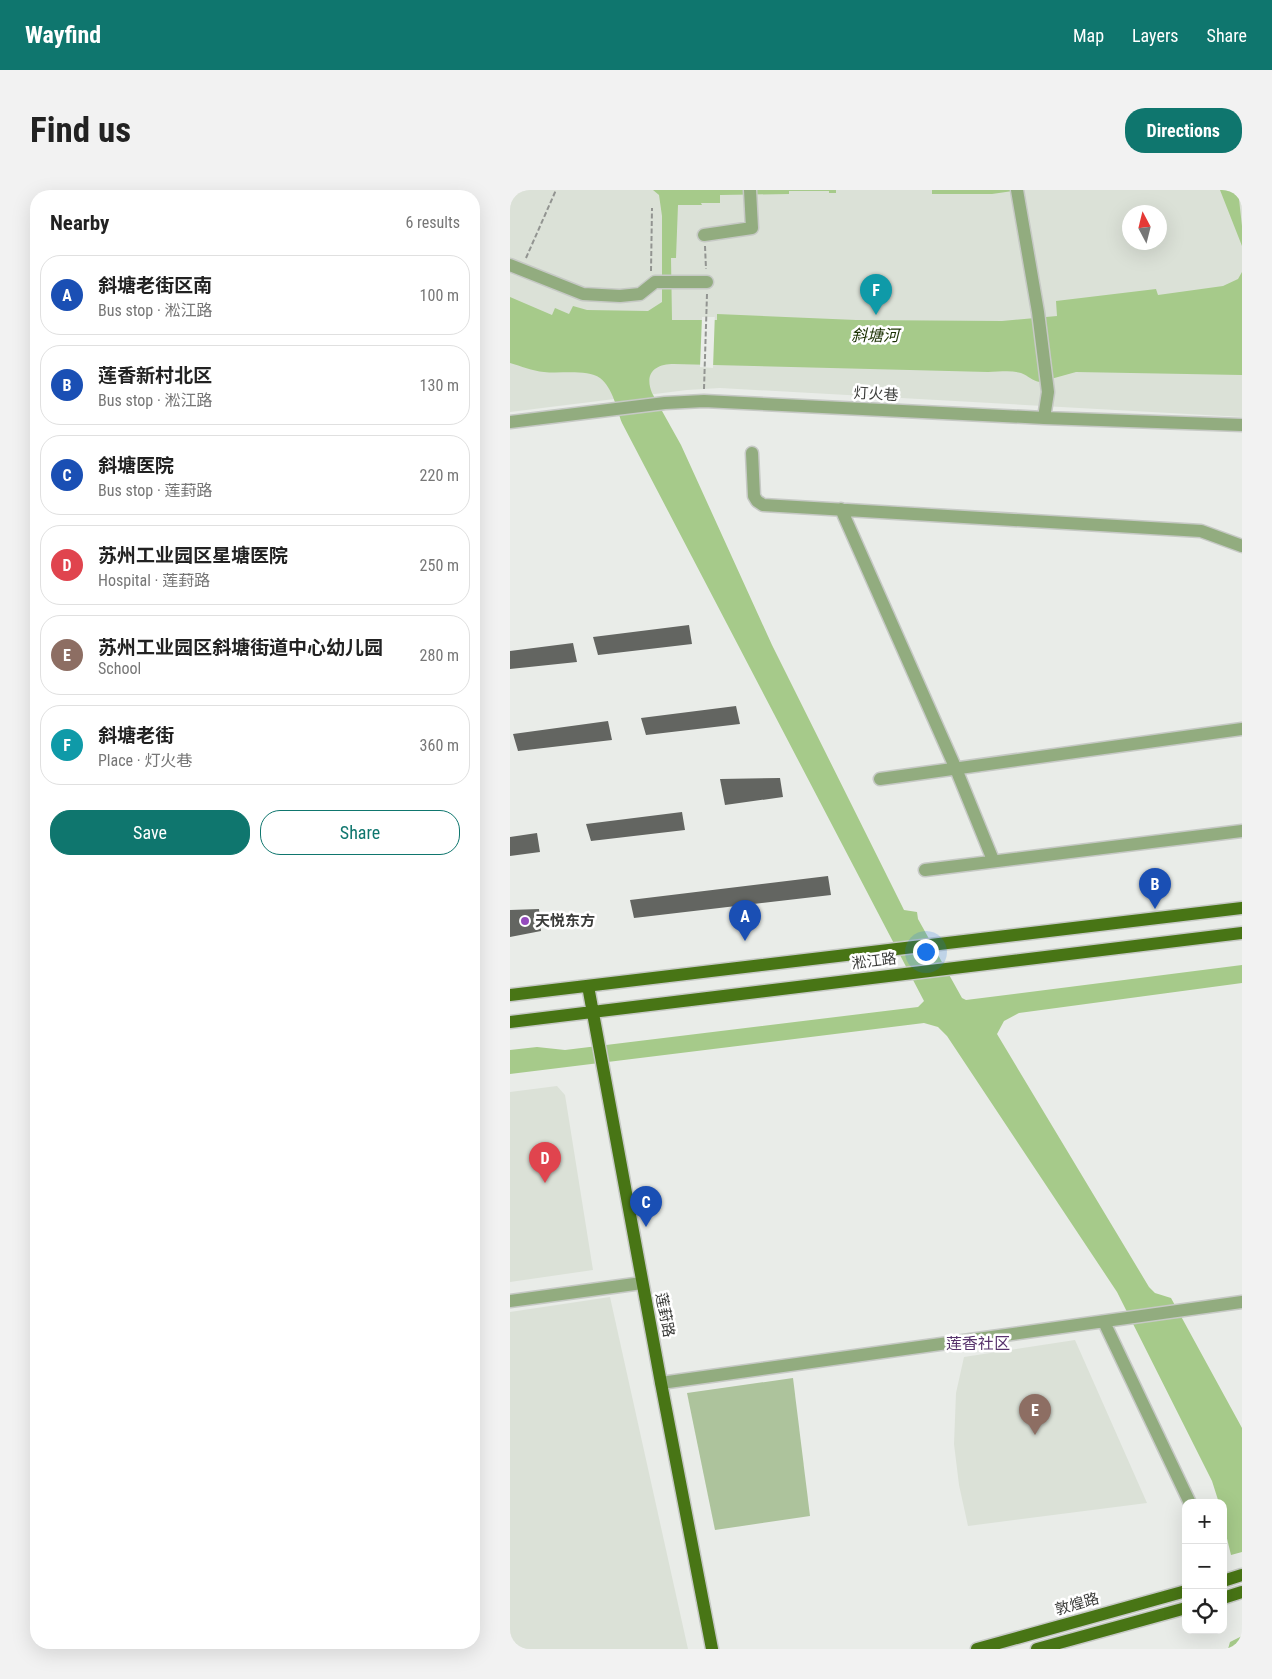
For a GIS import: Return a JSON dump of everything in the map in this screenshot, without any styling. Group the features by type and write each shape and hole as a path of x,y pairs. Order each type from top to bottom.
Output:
{"main road":[{"name":"淞江路","path":"510,996 1242,908"},
{"name":"淞江路","path":"510,1022 1242,933"},
{"name":"莲葑路","path":"588,986 642,1283 712,1649"},
{"path":"1227,1580 1242,1575"},
{"name":"敦煌路","path":"977,1649 1182,1592"},
{"path":"1227,1597 1242,1592"},
{"path":"1037,1649 1182,1609"}],"street":[{"path":"704,235 752,228 750,190"},
{"path":"1017,193 1038,312 1048,392 1044,418"},
{"path":"515,267 583,294 620,296 640,294 655,282 707,282"},
{"name":"灯火巷","path":"510,422 665,403 704,402 1242,425"},
{"path":"752,454 752,489 757,501 764,504 1201,531 1242,546"},
{"path":"841,509 956,768 993,860"},
{"path":"880,779 1242,729"},
{"path":"925,870 993,860 1242,831"},
{"path":"510,1301 642,1283"},
{"path":"661,1384 1242,1302"},
{"path":"1104,1322 1188,1499"}],"path":[{"path":"515,267 556,190"},
{"path":"650,286 652,208"},
{"path":"704,379 707,304"}],"shaded area":[{"path":"510,190 1242,190 1242,417 720,388 687,390 510,412"},
{"path":"557,1086 565,1095 593,1270 510,1282 510,1092"},
{"path":"610,1297 688,1649 510,1649 510,1312"},
{"path":"1075,1340 1147,1503 968,1526 959,1485 954,1444 956,1393 964,1357"},
{"path":"793,1378 810,1516 715,1530 687,1393"}],"water":[{"name":"斜塘河","path":"653,190 836,190 836,193 829,193 829,191 789,191 789,194 720,195 720,203 678,205 676,258 671,258 672,320 717,320 717,314 856,320 1002,321 1057,316 1056,301 1156,289 1158,295 1223,286 1238,279 1242,272 1242,375 1076,372 1040,382 1021,373 1009,371 667,364 653,371 649,380 652,393 681,445 772,645 904,910 917,912 918,919 962,998 966,1000 1242,965 1242,983 1019,1013 1004,1021 997,1034 1149,1287 1155,1293 1171,1298 1242,1428 1242,1552 1231,1555 1227,1538 1227,1499 1218,1499 1212,1481 1117,1292 947,1036 938,1027 924,1023 510,1074 510,1050 537,1047 565,1050 918,1007 924,1001 622,423 608,387 595,375 531,370 510,363 510,297 552,315 555,308 569,314 573,306 587,310 648,311 662,302 662,216 659,195"},
{"path":"932,190 1019,190 992,194 932,194"},
{"path":"1220,190 1238,190 1242,246"},
{"path":"1242,1636 1242,1649 1228,1649 1230,1642"}],"pier":[{"path":"702,317 715,317 713,368 700,367"}],"building":[{"path":"689,625 692,644 598,655 593,637"},
{"path":"573,643 577,662 510,669 510,651"},
{"path":"736,706 740,724 646,735 641,718"},
{"path":"608,721 612,740 518,751 513,734"},
{"path":"780,778 783,797 725,805 720,779"},
{"path":"682,812 685,830 591,841 586,824"},
{"path":"537,833 540,852 510,856 510,837"},
{"path":"828,876 831,895 634,918 630,900"},
{"name":"天悦东方","path":"539,909 541,931 510,937 510,910"}],"place":[{"name":"斜塘老街","path":"876,315"},
{"name":"莲香新村北区","path":"1155,909"},
{"name":"天悦东方","path":"525,921"},
{"name":"斜塘老街区南","path":"745,941"},
{"name":"苏州工业园区星塘医院","path":"545,1183"},
{"name":"斜塘医院","path":"646,1227"},
{"name":"苏州工业园区斜塘街道中心幼儿园","path":"1035,1435"}],"district":[{"name":"莲香社区","path":"978,1343"}]}
